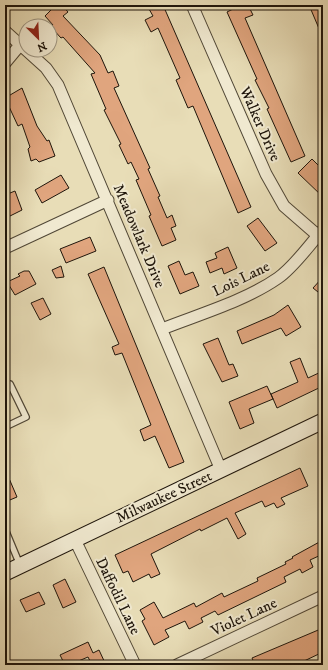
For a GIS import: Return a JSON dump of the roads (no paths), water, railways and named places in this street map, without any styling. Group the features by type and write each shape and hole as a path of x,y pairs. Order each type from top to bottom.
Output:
{"street":[{"name":"Walker Drive","path":"192,5 266,174 284,206 321,235"},
{"name":"Meadowlark Drive","path":"5,31 18,43"},
{"path":"5,63 18,47"},
{"name":"Meadowlark Drive","path":"35,58 46,68 58,85 108,200 221,470"},
{"path":"5,248 108,200"},
{"name":"Lois Lane","path":"162,329 231,302 279,278 321,235"},
{"name":"Milwaukee Street","path":"5,573 323,422"},
{"name":"Daffodil Lane","path":"75,540 135,665"},
{"name":"Violet Lane","path":"178,665 323,596"}],"lane":[{"path":"5,386 10,384 26,417 5,427"},
{"path":"5,529 20,566"}]}
